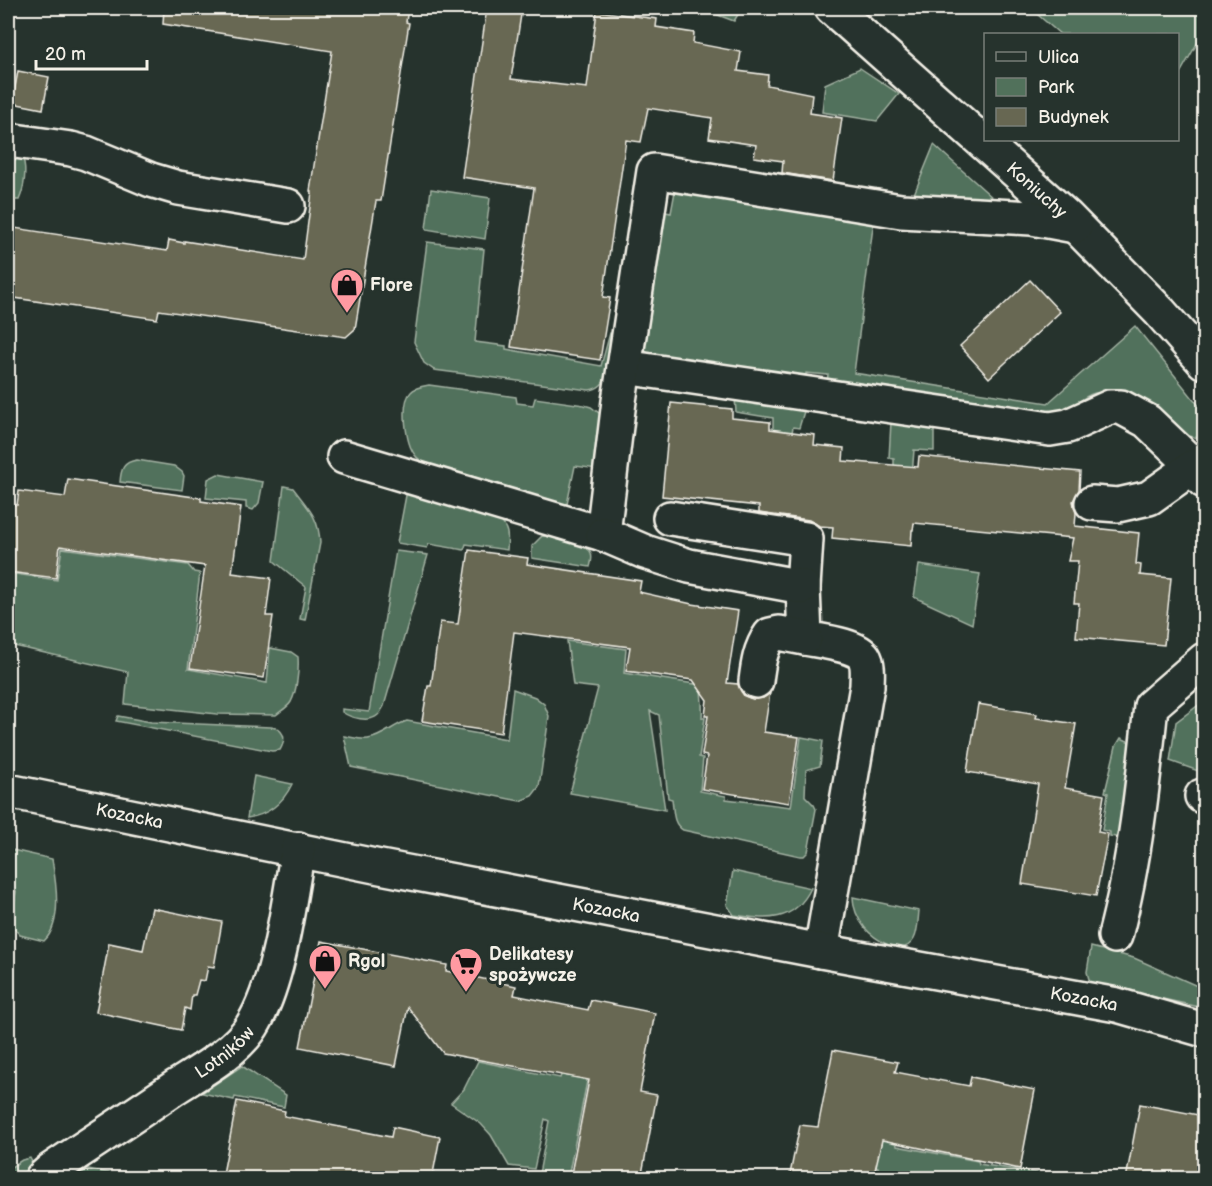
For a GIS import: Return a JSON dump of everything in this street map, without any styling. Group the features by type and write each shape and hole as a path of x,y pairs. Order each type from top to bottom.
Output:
{"street":[{"name":"Koniuchy","path":"832,8 1075,226 1160,312 1204,362"},
{"path":"8,140 86,153 151,180 178,188 288,206"},
{"path":"603,534 624,367 654,171 901,211 1032,219 1075,226"},
{"path":"624,367 1050,429 1068,426 1110,407 1121,407 1146,421 1201,469 1149,498 1118,505 1092,503"},
{"path":"344,458 603,534 645,552 689,566 803,587"},
{"path":"670,518 818,540 803,587 805,638"},
{"path":"756,681 760,656 770,635 779,633 853,649 864,657 867,686 821,951"},
{"path":"1115,936 1123,907 1139,815 1151,706 1204,660"},
{"name":"Kozacka","path":"8,791 821,951 1117,1005 1204,1030"},
{"name":"Lotników","path":"42,1179 51,1170 207,1067 243,1039 261,1009 270,985 284,927 298,849"}],"green space":[{"path":"699,8 742,8 734,21"},
{"path":"1030,8 1204,8 1204,31 1179,75 1179,33 1059,33"},
{"path":"860,68 899,94 877,121 822,112 825,84"},
{"path":"934,145 1003,207 912,199"},
{"path":"8,155 23,159 24,163 24,180 19,200 8,200 12,161 8,160"},
{"path":"676,186 874,219 854,373 1048,403 1135,326 1204,412 1204,438 1190,436 1176,430 1136,404 1109,393 1091,394 1068,410 1051,416 826,387 828,375 806,373 805,385 648,354 642,344 656,210 671,213"},
{"path":"431,189 490,198 485,239 426,229"},
{"path":"427,242 484,249 475,342 506,346 506,349 601,366 610,333 616,334 610,368 603,383 589,390 434,370 424,363 414,342"},
{"path":"429,385 516,397 517,403 533,405 535,398 591,407 603,416 598,469 575,466 566,509 430,467 412,450 405,414 411,392"},
{"path":"735,398 805,408 799,428 793,427 791,437 773,436 773,418 736,412"},
{"path":"891,422 934,427 934,451 914,450 912,475 894,473 894,459 889,458"},
{"path":"137,460 174,466 184,476 182,490 120,482 124,467 129,462"},
{"path":"218,474 263,482 259,503 253,510 246,508 246,502 206,498 208,479"},
{"path":"284,486 293,488 308,507 315,519 319,534 320,543 305,620 300,619 306,587 274,561"},
{"path":"407,490 498,518 507,533 507,550 466,544 464,550 429,544 427,548 397,543"},
{"path":"542,536 577,543 588,549 592,559 590,567 532,558 532,546"},
{"path":"62,548 188,565 194,572 200,573 188,669 267,683 270,648 291,652 298,657 298,674 291,702 276,715 217,714 125,704 128,672 10,645 8,655 8,573 57,580"},
{"path":"396,551 428,555 384,706 380,713 370,719 355,718 342,712 342,709 369,712"},
{"path":"919,565 980,574 972,624 914,597"},
{"path":"567,641 626,649 624,673 701,685 702,718 705,718 699,757 703,758 700,791 726,796 726,799 791,807 801,737 823,741 820,766 806,770 805,796 816,809 808,852 800,856 683,830 679,827 674,817 672,799 668,798 659,715 650,711 665,810 570,793 598,688 573,685"},
{"path":"513,689 535,697 544,704 549,716 539,787 532,796 520,801 351,767 344,736 373,738 407,721 507,739"},
{"path":"1204,701 1204,773 1170,761 1176,722"},
{"path":"118,716 151,722 271,727 279,730 284,738 280,750 272,751 116,721"},
{"path":"1121,738 1130,742 1132,746 1122,838 1110,836 1110,832 1102,830 1108,793 1105,792 1116,746"},
{"path":"254,776 292,784 274,807 262,814 247,818"},
{"path":"8,849 52,859 57,902 56,913 54,924 44,941 20,935 11,925 16,891 8,889"},
{"path":"733,871 811,888 796,908 788,913 768,918 734,915 727,905"},
{"path":"853,897 919,911 914,939 909,945 903,947 882,942 860,921"},
{"path":"1091,947 1134,958 1204,989 1204,1008 1090,983 1087,972"},
{"path":"478,1061 560,1078 563,1070 588,1076 568,1178 537,1178 549,1121 545,1119 534,1169 509,1166 491,1135 481,1124 451,1103 464,1089"},
{"path":"242,1066 286,1095 284,1107 202,1093"},
{"path":"872,1134 896,1138 897,1146 978,1161 979,1164 1037,1173 1026,1178 928,1178 878,1170 878,1167 866,1165"},
{"path":"30,1158 33,1164 21,1178 8,1178 8,1169"},
{"path":"88,1169 135,1178 74,1178"}],"building":[{"path":"164,8 408,8 406,22 409,23 381,201 376,201 355,329 346,337 159,310 157,319 8,297 8,227 167,251 169,240 303,260 312,192 310,191 332,51 163,24"},
{"path":"487,8 522,8 511,79 587,88 597,11 657,19 656,27 694,33 693,43 741,52 738,71 768,75 767,85 812,94 810,113 842,118 833,181 782,173 783,161 754,157 756,145 709,138 712,118 648,108 641,142 626,140 603,297 610,298 600,360 511,347 534,188 462,177"},
{"path":"18,71 49,77 43,109 12,103"},
{"path":"1030,280 1060,312 989,378 960,346"},
{"path":"671,403 732,409 732,418 770,422 770,429 815,435 814,445 844,448 843,461 918,467 919,456 1080,472 1079,490 1073,501 1076,513 1075,526 1139,533 1136,564 1141,565 1140,575 1171,578 1164,645 1076,637 1079,603 1074,603 1078,561 1068,561 1073,538 914,523 911,546 832,538 833,527 819,526 809,520 759,513 759,506 662,496"},
{"path":"68,479 201,498 201,501 241,507 232,573 271,578 266,616 273,616 264,678 190,668 205,566 60,546 56,578 8,572 8,503 17,505 19,491 65,497"},
{"path":"469,550 528,558 527,564 641,581 639,592 738,611 727,683 738,684 744,696 753,699 763,698 770,693 764,732 799,737 789,803 702,789 707,756 702,755 708,716 705,716 707,700 693,680 626,671 630,647 514,632 501,733 422,721 428,686 431,686 440,622 458,624"},
{"path":"978,704 1037,714 1036,718 1076,724 1065,788 1104,795 1098,832 1108,834 1096,896 1022,884 1038,784 967,772"},
{"path":"152,908 222,922 214,967 208,966 205,981 199,980 195,995 192,995 190,1010 185,1008 181,1030 96,1012 109,943 143,950"},
{"path":"321,941 447,965 446,971 516,986 514,995 588,1010 591,1000 655,1013 640,1092 657,1095 641,1179 570,1179 589,1080 443,1053 408,1007 396,1066 300,1047"},
{"path":"833,1050 898,1062 895,1072 969,1086 971,1077 1035,1090 1020,1169 882,1140 873,1179 789,1179 800,1125 818,1127"},
{"path":"237,1101 285,1111 284,1116 391,1137 393,1127 440,1137 432,1179 222,1179"},
{"path":"1140,1104 1204,1116 1204,1179 1126,1179"}],"place":[{"name":"Flore","path":"347,314"},
{"name":"Rgol","path":"325,990"},
{"name":"Delikatesy spożywcze","path":"466,993"}]}
